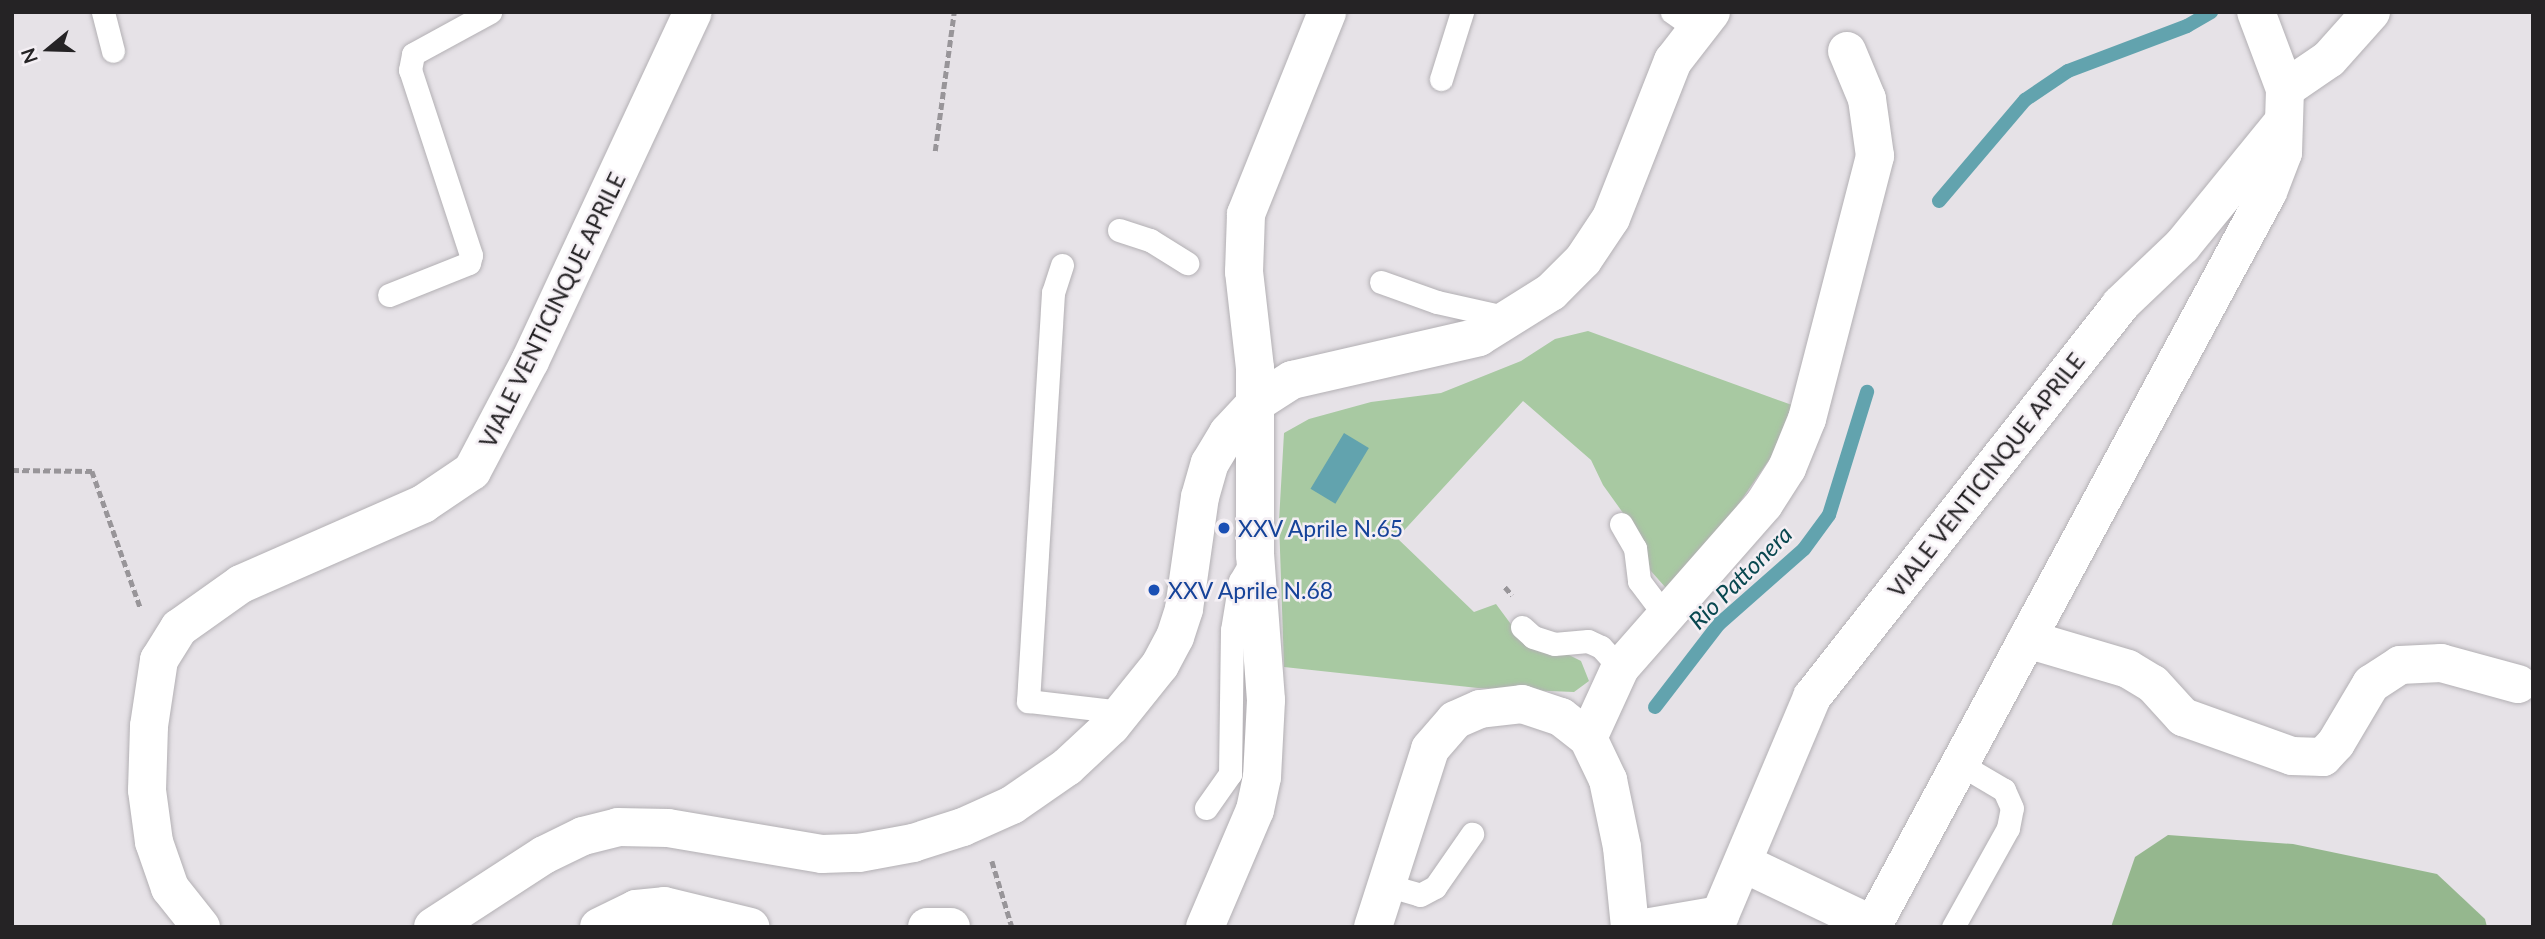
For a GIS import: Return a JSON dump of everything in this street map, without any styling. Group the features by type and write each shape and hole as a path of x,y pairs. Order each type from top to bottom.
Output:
{"street":[{"name":"VIALE VENTICINQUE APRILE","path":"201,927 170,888 154,842 147,790 149,726 159,660 179,628 241,584 423,504 472,471 524,374 693,12"},
{"name":"VIALE VENTICINQUE APRILE","path":"1650,927 1731,921 1745,864 1812,697 2120,305 2182,246 2284,106 2371,12"},
{"path":"1205,927 1255,810 1262,777 1266,699 1255,555 1256,403 1244,272 1246,214 1320,16"},
{"path":"433,927 544,855 583,836 618,827 668,828 822,854 913,844 1012,805 1068,767 1122,712 1160,665 1175,637 1210,463 1228,433 1256,403 1292,380 1329,368 1438,350 1479,337 1513,319 1550,292 1583,260 1611,218 1693,17"},
{"path":"1745,864 1873,926 2268,192 2283,153 2284,106 2259,17"},
{"path":"1588,738 1620,668 1667,618 1764,504 1787,468 1807,419 1875,156 1867,99 1847,51"},
{"path":"2027,639 2128,669 2153,684 2183,717 2292,756 2323,757 2336,743 2371,684 2400,665 2441,663 2518,684"},
{"path":"1373,927 1430,749 1455,720 1480,709 1522,704 1561,717 1588,738 1608,780 1622,847 1630,927"},
{"path":"599,927 636,909 664,906 750,927"},
{"path":"928,927 951,927"}],"lane":[{"path":"103,12 113,51"},
{"path":"389,295 469,263 471,255 410,70 413,54 490,12"},
{"path":"1441,79 1462,12"},
{"path":"1119,230 1150,240 1187,264"},
{"path":"1062,265 1053,293 1028,701 1122,712"},
{"path":"1381,282 1437,302 1513,319"},
{"path":"1621,524 1635,548 1639,581 1667,618"},
{"path":"1206,808 1230,774 1232,631 1240,581 1255,555"},
{"path":"1522,627 1533,637 1554,645 1588,641 1601,647 1620,668"},
{"path":"1953,927 2008,828 2012,808 2004,790 1960,764"},
{"path":"1386,886 1420,895 1435,887 1472,834"}],"path":[{"path":"935,151 954,12"},
{"path":"12,470 92,471 159,660"},
{"path":"989,852 1012,927"}],"green space":[{"path":"1588,331 1792,405 1771,457 1720,531 1666,588 1650,570 1646,545 1603,485 1591,460 1523,401 1397,538 1474,612 1496,604 1513,627 1581,661 1589,681 1574,692 1478,688 1284,667 1279,521 1284,433 1309,419 1371,402 1441,393 1521,361 1555,339"},
{"path":"2168,835 2293,844 2437,874 2485,919 2487,927 2111,927 2135,857"}],"water":[{"path":"1344,433 1369,448 1335,504 1311,489"}],"waterway":[{"name":"Rio Pattonera","path":"1939,201 2025,100 2068,71 2187,26 2211,12"},
{"name":"Rio Pattonera","path":"1655,707 1719,624 1804,549 1829,515 1867,392"}],"place":[{"name":"XXV Aprile N.65","path":"1224,528"},
{"name":"XXV Aprile N.68","path":"1154,590"}]}
